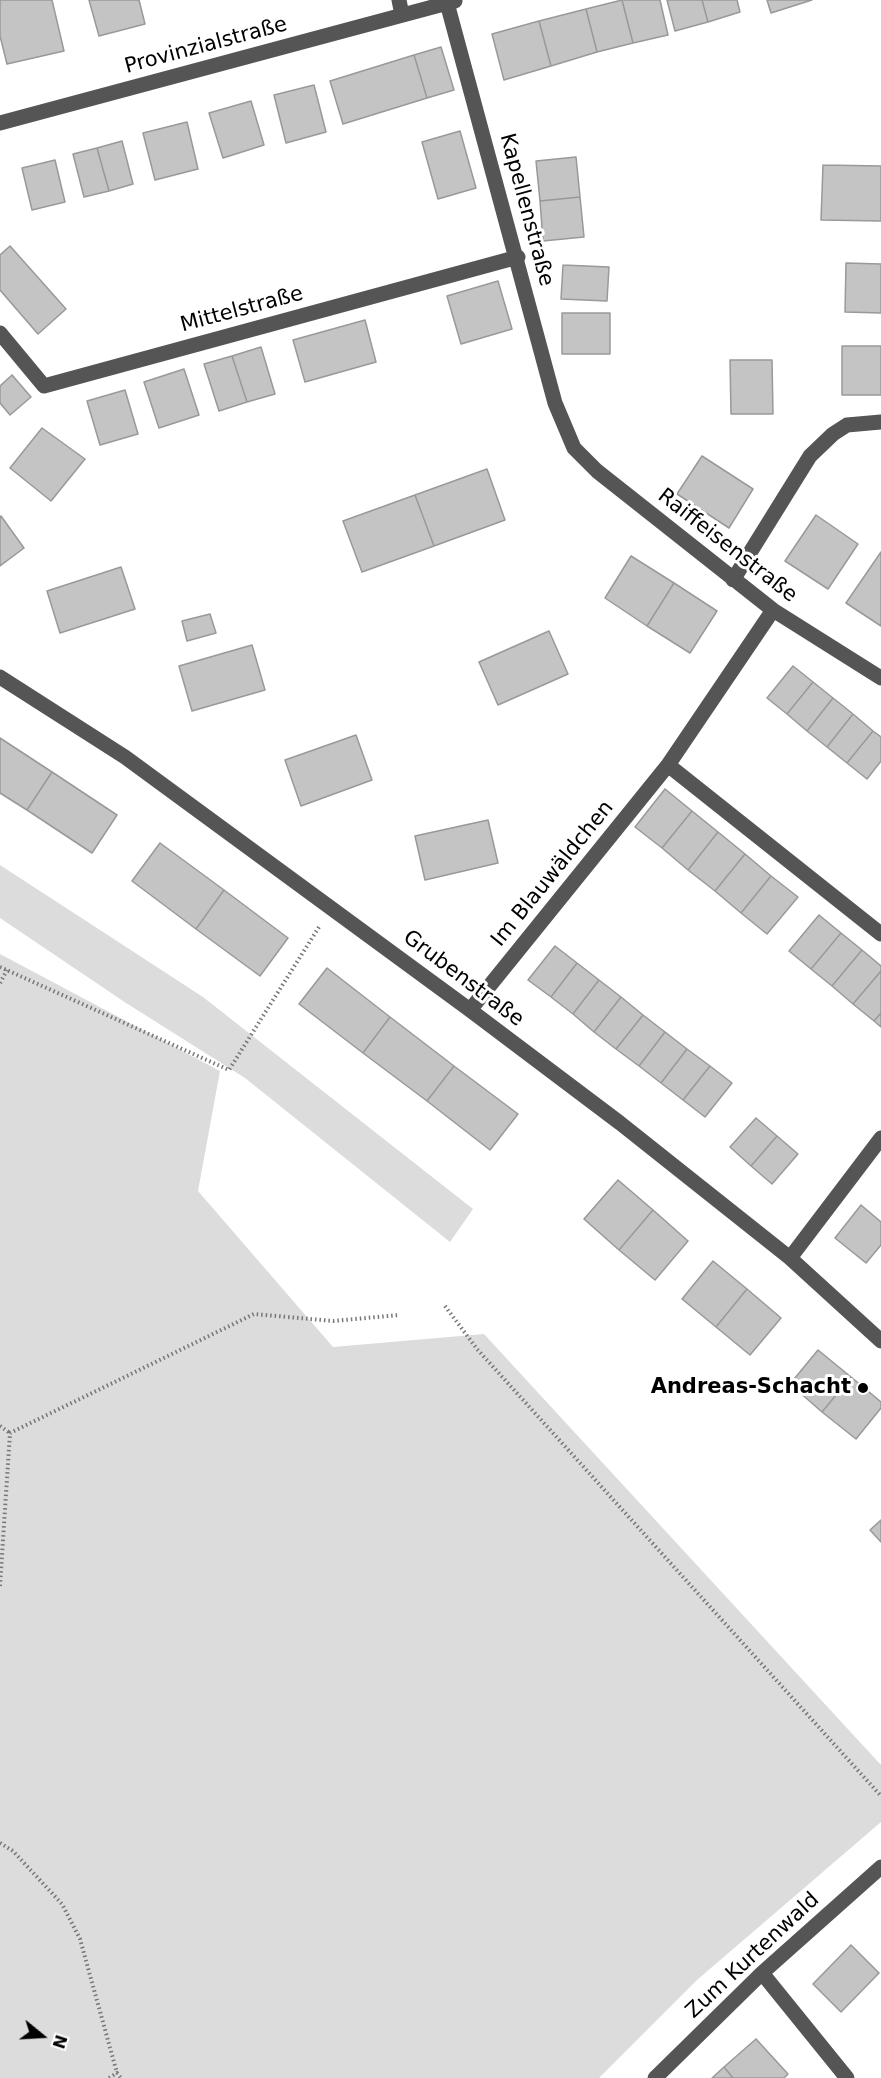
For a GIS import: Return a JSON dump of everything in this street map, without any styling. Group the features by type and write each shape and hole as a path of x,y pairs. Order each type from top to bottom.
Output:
{"street":[{"name":"Provinzialstraße","path":"0,123 400,8 452,1"},
{"name":"Kapellenstraße","path":"452,1 555,403 565,429"},
{"name":"Mittelstraße","path":"0,333 44,386 518,257"},
{"path":"733,580 810,456 833,434 847,425 881,422"},
{"name":"Raiffeisenstraße","path":"565,429 574,448 597,471 733,580 773,610 881,678"},
{"name":"Im Blauwäldchen","path":"470,1010 668,765 773,610"},
{"name":"Grubenstraße","path":"0,677 125,757 620,1123 790,1258 881,1341"},
{"path":"668,765 881,934"},
{"path":"790,1258 881,1138"},
{"name":"Zum Kurtenwald","path":"655,2078 762,1973 881,1867"},
{"path":"762,1973 847,2078"}],"path":[{"path":"0,967 229,1070 331,908"},
{"path":"0,983 7,970"},
{"path":"445,1306 477,1349 881,1796"},
{"path":"10,1433 254,1314 333,1321 399,1315"},
{"path":"0,1426 10,1433"},
{"path":"0,1586 10,1433"},
{"path":"0,1843 13,1851 62,1904 80,1939 117,2073 121,2078"},
{"path":"109,2078 117,2073"}],"shaded area":[{"path":"0,865 203,997 473,1209 450,1242 245,1078 126,1003 0,918"},
{"path":"0,954 220,1071 198,1191 333,1347 484,1334 881,1765 881,1822 697,1980 599,2078 0,2078"}],"building":[{"path":"0,0 52,0 64,51 7,64 0,36"},
{"path":"89,0 139,0 145,24 99,36"},
{"path":"622,0 633,43 597,52 586,9"},
{"path":"622,0 660,0 668,35 633,43"},
{"path":"667,0 702,0 708,22 675,31"},
{"path":"702,0 737,0 740,12 708,22"},
{"path":"767,0 812,0 771,13"},
{"path":"586,9 597,52 551,66 539,21"},
{"path":"539,21 551,66 504,80 492,34"},
{"path":"441,47 454,90 427,98 414,55"},
{"path":"414,55 427,98 343,124 330,81"},
{"path":"314,85 326,132 286,143 274,95"},
{"path":"251,101 264,145 223,158 209,113"},
{"path":"187,122 198,169 155,180 143,133"},
{"path":"460,131 476,188 438,199 422,142"},
{"path":"122,141 133,184 109,191 97,148"},
{"path":"97,148 109,191 84,197 73,154"},
{"path":"576,157 580,197 540,201 536,161"},
{"path":"55,160 65,202 32,210 22,168"},
{"path":"823,165 881,166 881,221 821,220"},
{"path":"580,197 584,237 543,241 540,201"},
{"path":"10,246 66,309 38,334 0,290 0,255"},
{"path":"846,263 881,264 881,313 845,312"},
{"path":"563,265 609,267 607,301 561,299"},
{"path":"498,281 512,329 461,344 447,296"},
{"path":"562,313 610,313 610,354 562,354"},
{"path":"365,320 376,362 305,382 293,340"},
{"path":"842,346 881,346 881,395 842,395"},
{"path":"261,347 275,394 247,402 232,356"},
{"path":"232,356 247,402 219,411 204,364"},
{"path":"730,360 772,360 773,414 731,414"},
{"path":"184,369 199,415 159,428 144,382"},
{"path":"12,375 31,397 10,415 0,403 0,386"},
{"path":"125,390 138,434 100,445 87,401"},
{"path":"42,428 85,459 51,501 10,468"},
{"path":"702,456 753,489 729,528 677,494"},
{"path":"487,469 505,520 434,546 415,495"},
{"path":"415,495 434,546 362,572 343,521"},
{"path":"816,515 858,544 828,589 785,561"},
{"path":"0,517 24,548 0,566"},
{"path":"881,552 881,626 846,603"},
{"path":"631,556 674,583 647,626 605,598"},
{"path":"121,567 135,609 60,633 47,591"},
{"path":"674,583 717,611 690,653 647,626"},
{"path":"210,614 216,633 187,641 182,621"},
{"path":"549,631 568,674 498,705 479,662"},
{"path":"252,645 265,690 192,711 179,666"},
{"path":"793,666 813,682 787,714 767,698"},
{"path":"813,682 833,698 807,731 787,714"},
{"path":"833,698 853,714 827,747 807,731"},
{"path":"853,714 873,731 847,763 827,747"},
{"path":"873,731 881,737 881,761 867,779 847,763"},
{"path":"356,735 372,780 301,806 285,760"},
{"path":"0,738 52,772 27,810 0,793"},
{"path":"52,772 117,815 92,853 27,810"},
{"path":"665,789 692,811 662,848 635,827"},
{"path":"692,811 718,832 688,870 662,848"},
{"path":"488,820 498,863 425,880 415,836"},
{"path":"718,832 745,854 715,891 688,870"},
{"path":"160,843 224,890 196,929 132,881"},
{"path":"745,854 771,876 741,913 715,891"},
{"path":"771,876 798,897 767,934 741,913"},
{"path":"224,890 288,938 260,976 196,929"},
{"path":"819,915 841,933 811,969 789,951"},
{"path":"841,933 862,950 832,986 811,969"},
{"path":"555,946 577,963 551,997 528,980"},
{"path":"862,950 881,966 881,971 853,1004 832,986"},
{"path":"577,963 599,980 573,1014 551,997"},
{"path":"327,968 390,1017 363,1053 299,1004"},
{"path":"881,971 881,1013 874,1021 853,1004"},
{"path":"599,980 621,997 594,1032 573,1014"},
{"path":"621,997 643,1015 616,1049 594,1032"},
{"path":"881,1013 881,1027 874,1021"},
{"path":"643,1015 665,1032 639,1066 616,1049"},
{"path":"390,1017 454,1066 427,1101 363,1053"},
{"path":"665,1032 687,1049 661,1083 639,1066"},
{"path":"687,1049 710,1066 683,1100 661,1083"},
{"path":"454,1066 518,1114 490,1150 427,1101"},
{"path":"710,1066 732,1083 705,1117 683,1100"},
{"path":"756,1118 777,1136 751,1166 730,1147"},
{"path":"777,1136 798,1154 772,1184 751,1166"},
{"path":"618,1180 653,1210 619,1250 584,1219"},
{"path":"861,1205 881,1222 881,1245 866,1263 835,1238"},
{"path":"653,1210 688,1241 655,1280 619,1250"},
{"path":"713,1261 747,1289 716,1327 682,1299"},
{"path":"747,1289 781,1318 750,1355 716,1327"},
{"path":"818,1350 851,1377 822,1412 790,1384"},
{"path":"851,1377 881,1402 881,1408 856,1439 822,1412"},
{"path":"881,1520 881,1542 870,1530"},
{"path":"851,1945 879,1973 841,2012 813,1984"},
{"path":"756,2039 788,2074 784,2078 733,2078 724,2067"},
{"path":"724,2067 733,2078 712,2078"}],"place":[{"name":"Andreas-Schacht","path":"863,1388"}]}
